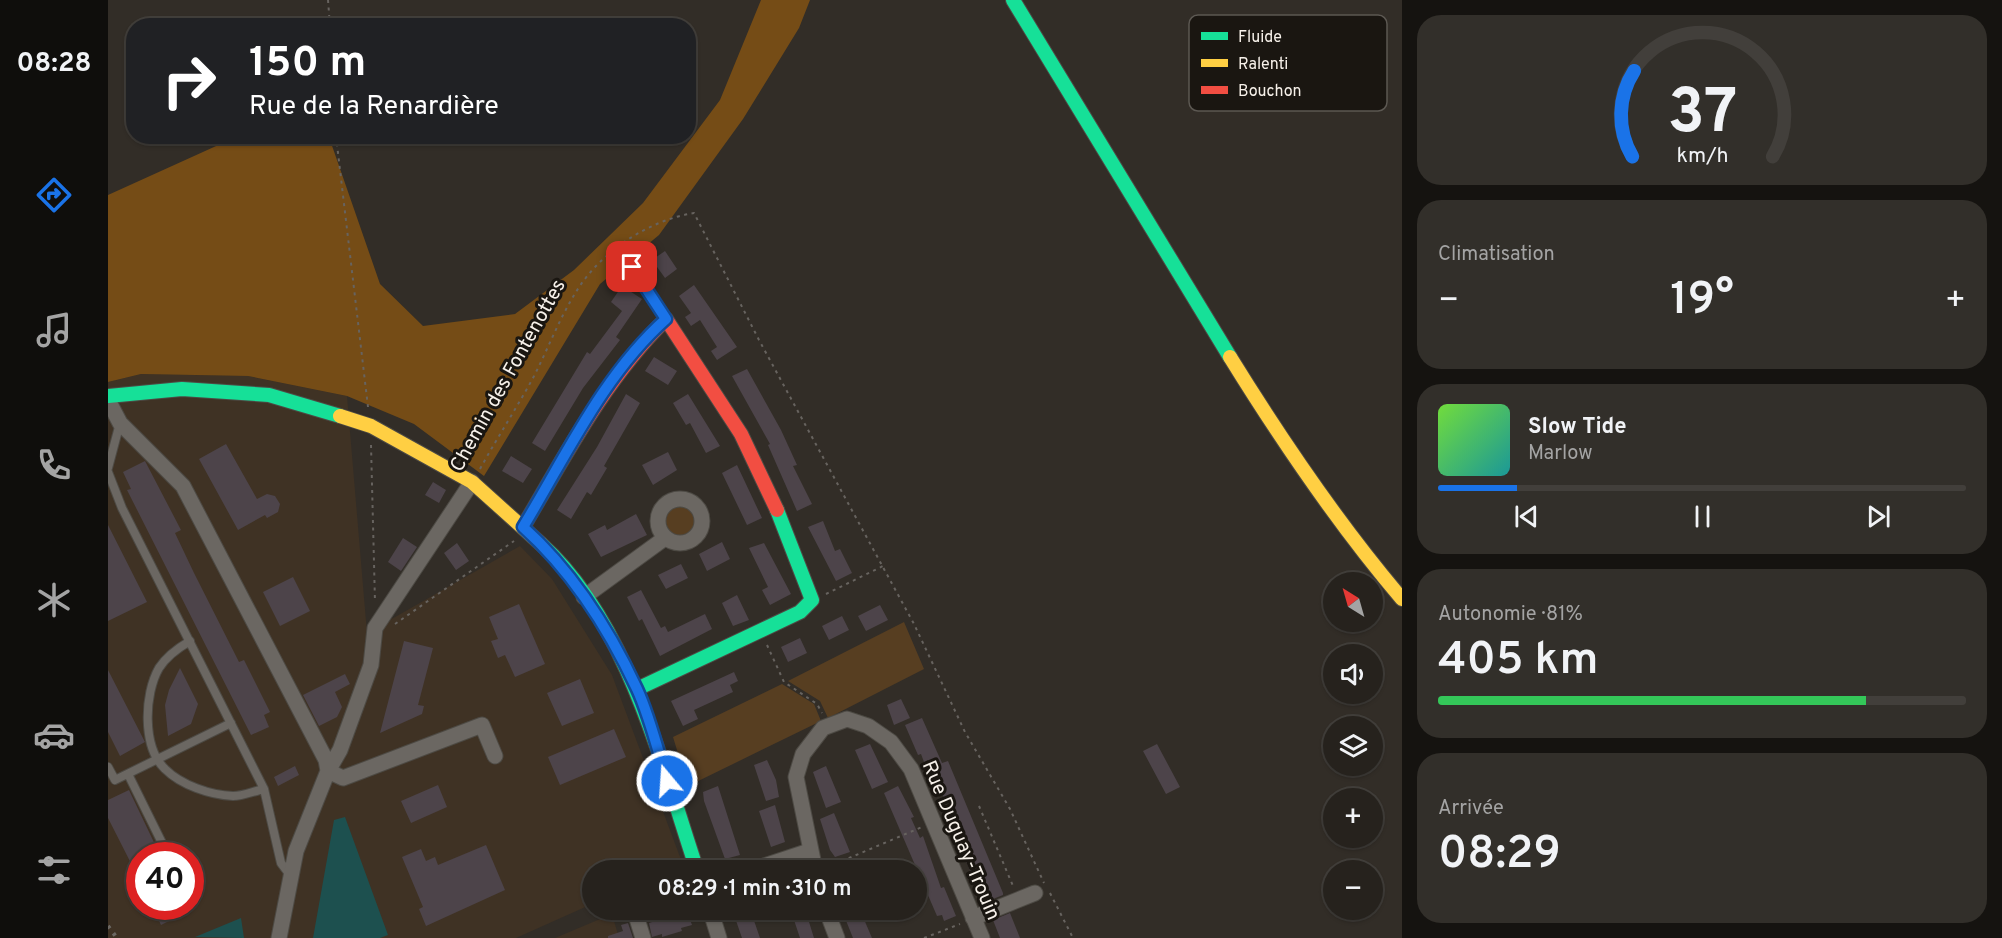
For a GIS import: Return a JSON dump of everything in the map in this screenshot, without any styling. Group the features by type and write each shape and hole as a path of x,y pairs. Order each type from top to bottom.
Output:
{"street":[{"path":"1015,0 1273,427 1374,566 1402,599"},
{"path":"526,529 612,381 642,340 666,319 741,434 780,516 812,600 800,612 637,689"},
{"path":"279,938 296,851 328,771 326,760 183,486 120,423 108,398 182,389 269,395 371,426 472,482 555,556 584,597 637,689 694,860"},
{"name":"Chemin des Fontenottes","path":"328,771 340,750 371,664 375,628 472,482"},
{"path":"584,597 665,537"},
{"name":"Rue Duguay-Trouin","path":"829,726 847,719 868,726 891,742 911,769 982,938"},
{"path":"328,771 343,777 482,725 495,756"},
{"path":"812,860 796,777 803,754 823,728 829,726"},
{"path":"782,860 809,851"},
{"path":"974,918 1035,893"},
{"path":"637,920 643,938"},
{"path":"713,920 719,938"},
{"path":"830,920 837,938"}],"lane":[{"path":"632,267 666,319"},
{"path":"120,423 108,470 111,489 264,789 281,863 290,875"},
{"path":"190,641 177,648 159,668 151,688 148,712 152,746 164,768 180,780 205,791 234,796 264,789"},
{"path":"108,767 115,780 231,723"},
{"path":"129,774 162,842"}],"path":[{"path":"328,0 329,18"},
{"path":"337,144 371,426 375,605"},
{"name":"Chemin des Fontenottes","path":"472,482 532,378 576,291 594,267 638,233 672,216 694,213 759,340 883,566"},
{"path":"394,624 526,529"},
{"path":"812,600 883,566 965,732 1010,809 1073,938"},
{"path":"760,631 784,682 817,704 829,726"},
{"path":"979,806 1019,899"},
{"path":"843,860 933,822"},
{"path":"924,938 974,918"}],"shaded area":[{"path":"761,0 810,0 799,28 743,119 659,235 600,284 484,476 414,424 347,396 248,376 141,374 108,382 108,195 221,144 331,144 380,284 423,326 515,314 574,270 643,203 687,144 696,144 696,132 720,100"},
{"path":"141,374 248,376 347,396 367,633 520,546 552,579 612,675 681,860 582,860 582,908 516,938 108,938 108,382"},
{"path":"680,505 692,509 696,521 692,533 680,537 668,533 664,521 668,509"},
{"path":"904,622 924,669 828,718 820,701 788,681"},
{"path":"782,684 814,704 821,721 688,786 673,737"},
{"path":"598,920 614,920 619,938 555,938"}],"water":[{"path":"345,817 388,935 380,938 313,938 334,820"},
{"path":"241,918 244,938 195,937"}],"building":[{"path":"665,251 677,269 665,278 652,260"},
{"path":"694,285 737,347 717,360 711,351 717,347 700,320 691,326 685,317 691,313 679,296"},
{"path":"622,286 642,299 616,337 620,340 583,388 545,451 532,443 587,352 590,354 622,311 611,302"},
{"path":"654,357 677,371 668,385 645,371"},
{"path":"747,369 781,430 797,465 793,466 812,504 797,511 768,445 770,444 732,376"},
{"path":"626,394 640,403 604,466 607,468 591,495 587,492 571,519 557,510 597,447"},
{"path":"688,394 720,446 706,453 690,423 686,425 673,403"},
{"path":"226,444 257,499 267,494 275,496 280,504 278,512 267,518 265,515 238,530 199,459"},
{"path":"668,452 677,470 653,485 642,465"},
{"path":"511,456 532,469 523,483 502,471"},
{"path":"145,461 181,530 175,533 194,573 239,662 244,660 270,712 264,715 269,727 251,735 127,490 131,489 123,472"},
{"path":"737,465 762,518 747,525 722,473"},
{"path":"433,482 446,490 439,503 425,495"},
{"path":"636,514 647,535 601,557 588,534 605,525 607,530"},
{"path":"823,521 835,551 840,549 852,573 836,581 808,527"},
{"path":"108,525 147,602 108,621"},
{"path":"403,538 417,547 401,571 388,562"},
{"path":"722,542 730,559 707,571 699,554"},
{"path":"457,543 469,561 456,570 444,553"},
{"path":"764,543 791,594 770,605 762,590 768,587 749,548"},
{"path":"681,564 688,578 666,589 658,575"},
{"path":"293,577 310,611 280,626 263,592"},
{"path":"641,590 661,628 665,626 668,632 705,614 712,629 660,656 642,619 639,621 627,597"},
{"path":"737,595 749,620 733,626 722,603"},
{"path":"519,604 545,664 515,677 505,655 498,658 491,641 498,639 489,617"},
{"path":"880,605 888,620 866,631 858,616"},
{"path":"842,616 849,630 829,640 822,626"},
{"path":"800,638 807,653 788,662 781,647"},
{"path":"404,641 433,648 418,705 424,706 422,714 380,733"},
{"path":"180,668 198,704 191,724 168,736 165,705 169,690"},
{"path":"108,670 145,742 120,756 108,732"},
{"path":"734,672 738,681 730,685 733,692 694,710 698,719 683,726 671,701"},
{"path":"345,674 350,684 335,692 342,707 337,717 319,726 303,695"},
{"path":"580,679 594,713 562,726 547,693"},
{"path":"901,699 910,718 894,725 887,705"},
{"path":"922,718 942,763 948,761 1003,893 983,903 950,822 955,818 946,797 944,798 928,760 924,762 921,754 918,755 905,725"},
{"path":"614,729 626,757 560,785 548,757"},
{"path":"870,744 888,782 872,789 855,750"},
{"path":"1157,744 1180,787 1166,794 1143,751"},
{"path":"767,760 776,780 779,797 766,801 754,765"},
{"path":"295,766 299,775 278,786 274,777"},
{"path":"826,766 841,802 826,808 813,772"},
{"path":"438,785 447,807 411,823 401,801"},
{"path":"718,786 740,855 725,859 704,801 703,792"},
{"path":"898,786 914,817 911,818 920,838 923,836 941,888 944,887 956,916 944,921 942,915 937,916 927,893 927,860 913,860 884,793"},
{"path":"129,790 154,842 126,842 126,853 108,818 108,800"},
{"path":"775,805 785,842 771,847 759,811"},
{"path":"834,813 850,852 835,857 830,850 820,819"},
{"path":"486,845 505,890 426,926 419,909 423,907 402,857 421,849 426,861 435,857 438,865"},
{"path":"1010,913 1020,938 1000,938 993,920"},
{"path":"159,920 171,920 161,925"},
{"path":"658,920 690,920 692,925 681,928 682,931 662,937 662,934 652,937 649,923"},
{"path":"736,920 754,920 760,938 742,938"},
{"path":"794,920 808,920 814,938 800,938"},
{"path":"846,920 865,920 872,938 853,938"},
{"path":"628,923 633,938 608,938 608,936 623,931 621,925"}],"railway":[{"path":"108,926 117,938"}],"traffic: fast":[{"path":"1013,0 1230,357"},
{"path":"108,396 182,389 269,395 340,416"},
{"path":"637,689 800,612 812,600 777,510"},
{"path":"541,544 571,575 596,612 618,652 655,740 694,860"}],"traffic: slow":[{"path":"1230,357 1312,481 1355,541 1402,599"},
{"path":"340,416 371,426 472,482 541,544"}],"traffic: jam":[{"path":"523,527 605,392 644,342 666,319 741,434 777,510"}],"route":[{"path":"632,267 666,319 642,340 612,381 523,527 555,556 591,605 637,689 667,781"}]}
